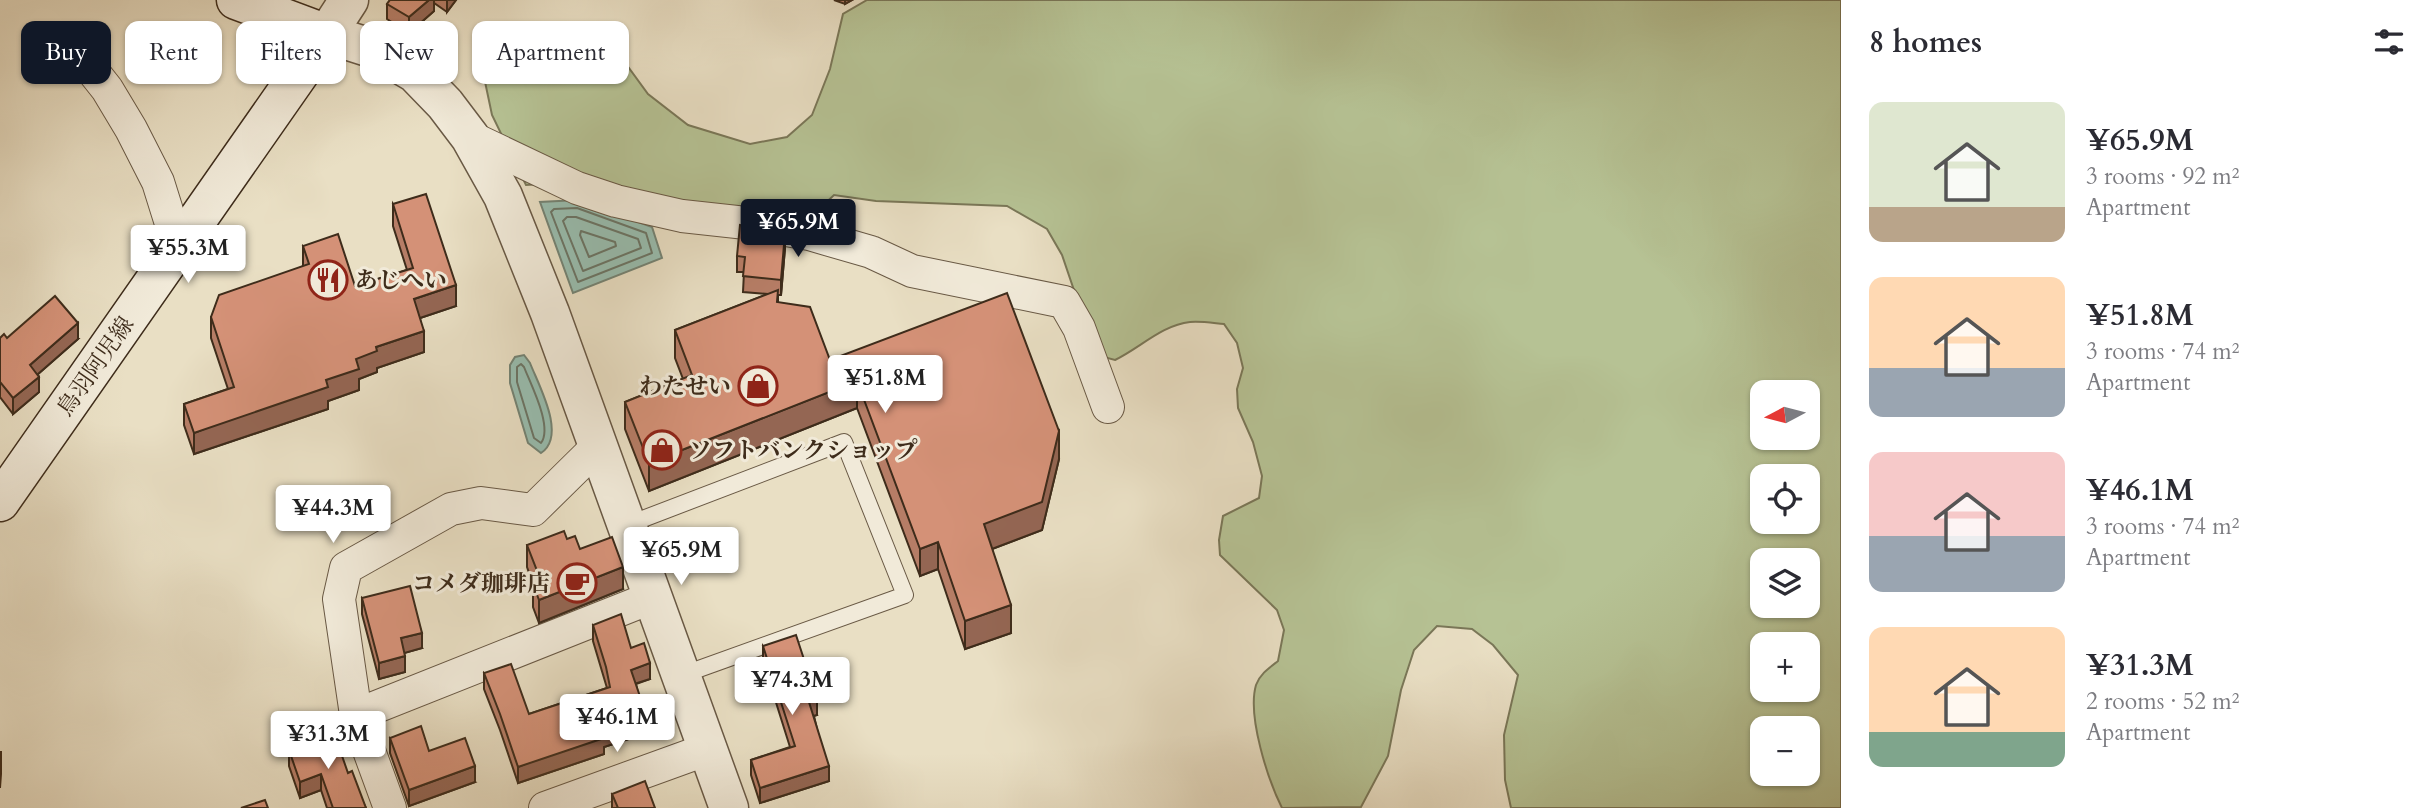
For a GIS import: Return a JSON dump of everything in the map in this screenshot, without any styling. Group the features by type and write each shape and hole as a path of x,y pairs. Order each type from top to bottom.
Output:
{"street":[{"path":"236,0 292,21"},
{"name":"鳥羽阿児線","path":"335,21 349,0"},
{"path":"346,40 374,49 415,73 445,104 470,137 508,207 550,313 729,808"},
{"path":"103,84 131,129 158,182 178,246"},
{"name":"鳥羽阿児線","path":"0,502 292,84"},
{"path":"470,137 577,188 616,201 682,216 810,234 871,252 912,271 1064,302 1079,328 1108,407"},
{"path":"390,808 356,715 339,599 346,568 451,509 481,503 533,510 597,447"},
{"path":"356,715 653,597"},
{"path":"545,808 708,749"}],"lane":[{"path":"627,525 844,442 905,595 682,675"}],"shaded area":[{"path":"867,0 1841,0 1841,808 1511,808 1505,780 1504,735 1518,675 1493,645 1472,629 1437,626 1414,650 1401,690 1388,756 1361,807 1282,808 1260,748 1254,698 1260,678 1278,661 1284,630 1277,610 1220,555 1219,540 1223,516 1259,498 1262,476 1253,442 1238,408 1237,389 1243,368 1237,343 1224,324 1180,324 1161,332 1115,360 1096,355 1062,255 1047,229 1007,206 876,201 834,195 816,212 785,221 562,183 526,185 492,115 485,84 629,84 629,68 648,94 688,125 750,144 787,137 812,115 830,69 843,14"}],"water":[{"path":"578,200 652,227 662,258 573,293 540,202"},
{"path":"524,355 530,363 549,410 552,435 541,453 528,443 510,383 510,365 515,357"}],"building":[{"path":"390,0 429,0 409,17 387,4"},
{"path":"426,194 456,285 414,299 424,331 376,347 377,351 356,359 359,369 326,380 328,387 194,433 184,404 234,387 211,317 219,295 309,264 303,246 338,234 355,286 413,268 393,204"},
{"path":"740,225 785,233 781,280 743,276 745,257 737,256"},
{"path":"778,290 777,302 810,307 830,360 1007,293 1059,431 1042,502 984,524 1011,605 965,621 938,542 920,549 857,381 649,463 625,402 692,375 675,330"},
{"path":"55,296 78,323 30,365 39,377 13,398 0,382 0,338 4,334 7,338"},
{"path":"564,531 567,539 575,536 580,549 612,537 623,567 539,600 533,584 541,581 527,545"},
{"path":"410,586 422,633 401,638 405,656 379,663 362,598"},
{"path":"621,614 631,648 644,643 650,663 631,670 647,717 602,732 604,738 518,767 484,673 511,664 529,714 610,687 593,625"},
{"path":"796,635 817,699 809,702 829,766 760,788 751,760 795,746 763,646"},
{"path":"421,726 429,751 465,738 475,766 409,790 390,738"},
{"path":"334,733 348,773 352,771 366,808 333,808 321,774 300,782 289,750"},
{"path":"645,781 655,808 618,808 612,794"},
{"path":"265,800 268,808 241,808"}],"place":[{"name":"あじへい","path":"328,280"},
{"name":"わたせい","path":"758,386"},
{"name":"ソフトバンクショップ","path":"662,450"},
{"name":"コメダ珈琲店","path":"577,583"}]}
